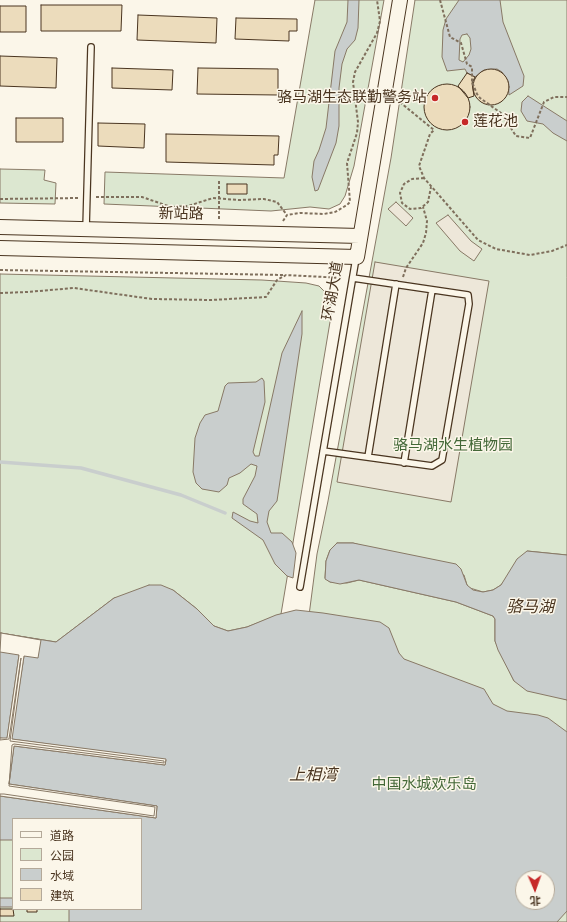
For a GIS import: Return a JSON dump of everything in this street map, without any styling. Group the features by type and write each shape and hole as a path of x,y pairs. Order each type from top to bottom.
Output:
{"street":[{"name":"环湖大道","path":"356,257 400,0"},
{"name":"新站路","path":"0,227 360,236"},
{"path":"0,248 356,257"}],"lane":[{"path":"86,229 91,47"},
{"name":"环湖大道","path":"300,587 356,257"},
{"path":"323,451 432,466 442,460 469,304 468,295 353,278"},
{"path":"368,457 398,285"},
{"path":"404,463 432,290"}],"path":[{"path":"273,234 287,215 300,213 324,214 335,212 347,206 350,202 347,163 357,133 358,122 353,82 355,72 377,33 380,21 377,0"},
{"path":"440,0 450,37 461,43 467,64 472,67 472,82 480,98 501,113 516,136 530,138 544,102 554,97 567,97"},
{"path":"384,90 434,130 430,134 419,166 424,178 431,187 478,240 496,249 530,255 547,253 567,246"},
{"path":"424,178 407,180 400,193 402,202 406,206 416,209 423,207 430,197 431,187"},
{"path":"219,181 219,220"},
{"path":"0,199 142,197 171,206 188,206 213,198 264,199 276,202 287,215"},
{"path":"398,285 406,268 423,244 427,221 423,207"},
{"path":"0,270 286,275 353,278"},
{"path":"0,293 74,288 170,300 266,297 276,280 286,275"}],"green space":[{"path":"315,0 384,0 354,166 345,196 340,204 329,209 310,207 271,211 104,204 105,172 284,178"},
{"path":"415,0 567,0 567,555 527,551 501,585 493,590 483,592 470,588 467,585 464,575 353,543 337,543 330,550 326,561 325,578 330,582 347,583 359,580 456,602 493,616 495,619 495,641 514,681 567,700 567,922 269,922 317,554 391,158"},
{"path":"0,169 45,170 44,180 56,183 55,204 0,203"},
{"path":"0,274 262,280 306,283 319,286 327,294 331,305 331,316 281,614 247,627 228,631 214,626 197,609 173,590 114,598 56,642 0,633"},
{"path":"0,821 12,825 12,910 142,909 180,922 0,922"}],"shaded area":[{"path":"396,202 413,218 406,226 388,209"},
{"path":"448,215 471,241 482,249 474,261 460,251 436,223"},
{"path":"375,262 489,281 451,502 337,482"}],"water":[{"path":"348,0 359,0 358,28 355,40 347,49 342,64 339,88 339,126 336,143 318,190 315,191 312,177 314,161 326,128 335,51 347,22"},
{"path":"459,0 500,0 503,22 524,76 523,86 509,95 508,81 502,72 497,69 484,70 475,77 467,73 465,69 447,71 442,57 443,30 446,19","holes":["467,34 470,38 471,49 469,55 463,62 459,60 460,39 462,35"]},
{"path":"528,96 567,121 567,141 553,133 543,124 527,121 521,111 522,102"},
{"path":"302,311 302,334 277,501 269,511 267,522 271,533 282,533 292,542 296,553 293,578 287,576 275,564 263,540 232,518 233,512 250,521 258,523 257,514 243,504 243,499 255,476 257,466 251,464 240,473 229,478 227,485 219,492 202,489 196,483 193,472 195,438 200,423 205,415 218,411 225,386 228,383 256,382 262,378 264,381 265,402 253,452 255,456 259,456 282,353"},
{"name":"骆马湖","path":"337,543 353,543 456,564 461,569 467,585 473,590 483,592 493,590 501,585 517,559 527,551 567,555 567,700 527,691 514,681 495,641 495,619 493,616 456,602 359,580 340,584 330,582 325,579 326,561 330,550"},
{"name":"上相湾","path":"149,585 161,585 173,590 197,609 214,626 228,631 247,627 276,615 296,610 380,622 389,628 399,653 404,659 484,689 493,704 507,711 538,715 548,718 567,732 567,911 557,922 69,922 69,910 142,910 142,818 12,818 12,840 0,840 0,796 156,818 157,806 9,784 14,746 165,765 166,760 11,739 24,656 19,655 7,739 0,738 0,633 56,642 114,598"},
{"path":"0,898 12,898 12,907 0,907"}],"pier":[{"path":"1,633 41,640 38,658 24,656 12,739 166,759 165,765 14,746 9,781 12,745 14,744 164,763 164,761 10,741 21,658 9,739 0,740 0,738 7,738 19,655 0,652"},
{"path":"9,784 157,806 156,818 0,796 0,794 4,794 154,816 155,807 9,786"}],"building":[{"path":"41,5 122,5 121,31 41,31"},
{"path":"0,6 26,6 26,32 0,32"},
{"path":"138,15 217,18 216,43 137,40"},
{"path":"236,18 297,19 297,31 289,31 289,41 235,39"},
{"path":"0,56 57,58 56,88 0,86"},
{"path":"112,68 173,70 172,90 112,88"},
{"path":"198,68 278,69 278,95 197,94"},
{"path":"495,69 504,74 508,80 508,94 504,100 495,105 487,105 478,100 474,94 473,83 478,74 484,70"},
{"path":"467,73 475,77 472,83 474,96 468,98 458,86"},
{"path":"447,84 460,88 466,94 470,107 466,120 460,126 447,130 434,126 428,120 424,107 428,94 434,88"},
{"path":"16,118 63,118 63,142 16,142"},
{"path":"98,123 145,124 144,148 98,146"},
{"path":"166,134 279,136 278,155 274,155 274,165 166,162"},
{"path":"227,184 247,184 247,194 227,194"},
{"path":"0,909 13,910 14,916 0,916"},
{"path":"27,910 37,910 37,912 27,912"}],"waterway":[{"path":"0,462 81,468 181,495 225,513"}],"place":[{"name":"骆马湖生态联勤警务站","path":"435,98"},
{"name":"莲花池","path":"465,122"}],"park label":[{"name":"骆马湖水生植物园","path":"453,446"},
{"name":"中国水城欢乐岛","path":"424,785"}]}
